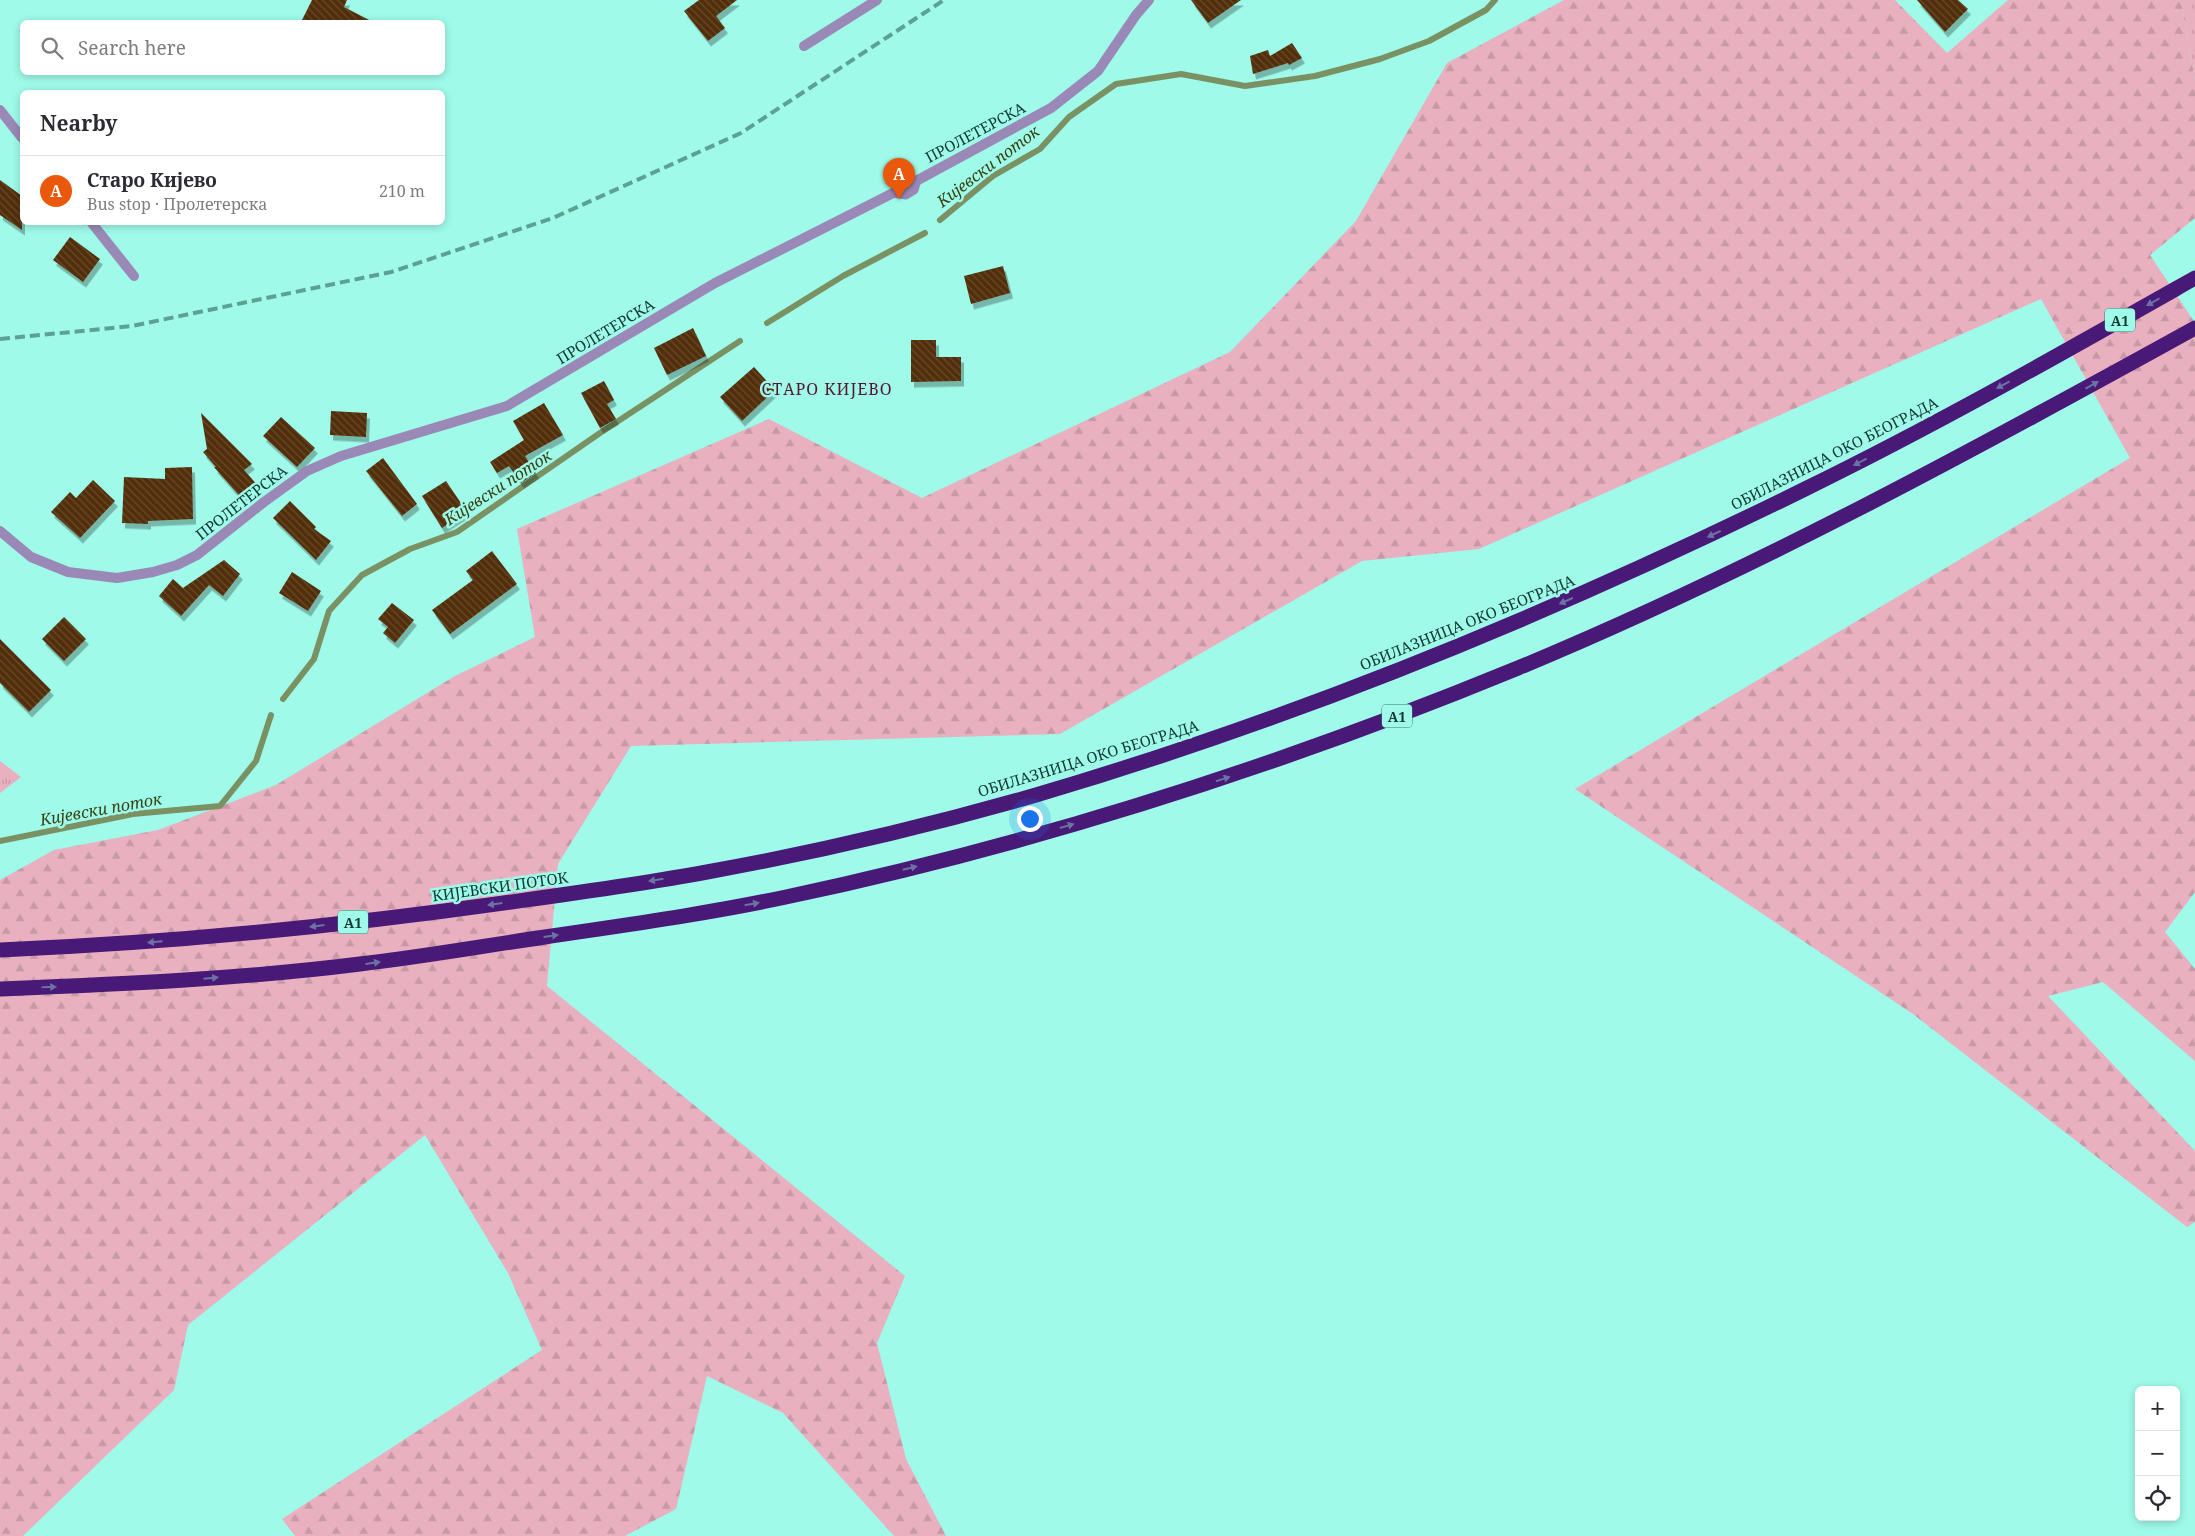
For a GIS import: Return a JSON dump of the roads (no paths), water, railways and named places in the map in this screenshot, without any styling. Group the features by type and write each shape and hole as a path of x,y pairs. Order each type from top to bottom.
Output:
{"highway":[{"name":"ОБИЛАЗНИЦА ОКО БЕОГРАДА","path":"704,873 818,850 1026,797 1171,752 1299,708 1518,622 1714,534 1876,453 2046,362 2195,278"},
{"name":"A1","path":"0,989 160,982 362,964 704,912 842,884 1005,844 1230,776 1385,720 1521,667 1707,583 1913,482 2195,328"},
{"name":"КИЈЕВСКИ ПОТОК","path":"0,950 148,943 246,934 442,912 704,873"}],"street":[{"path":"804,46 877,0"},
{"name":"ПРОЛЕТЕРСКА","path":"0,531 31,557 68,572 117,578 153,572 177,565 197,555 307,471 347,454 507,406 715,283 894,193 1051,108 1098,71 1136,15 1149,0"},
{"path":"0,110 20,135"},
{"path":"93,225 134,276"}],"waterway":[{"name":"Кијевски поток","path":"940,220 993,176 1040,149 1069,117 1116,84 1181,74 1245,86 1315,76 1380,59 1429,41 1486,10 1495,0"},
{"name":"Кијевски поток","path":"767,323 843,276 925,233"},
{"name":"Кијевски поток","path":"283,699 314,659 329,611 362,575 410,549 457,532 600,433 740,341"},
{"name":"Кијевски поток","path":"0,841 133,814 220,806 256,761 271,715"}],"railway":[{"path":"0,339 132,326 391,272 553,218 741,133 944,0"}],"place":[{"name":"Старо Кијево","path":"899,199"}],"district":[{"name":"СТАРО КИЈЕВО","path":"827,389"}]}
